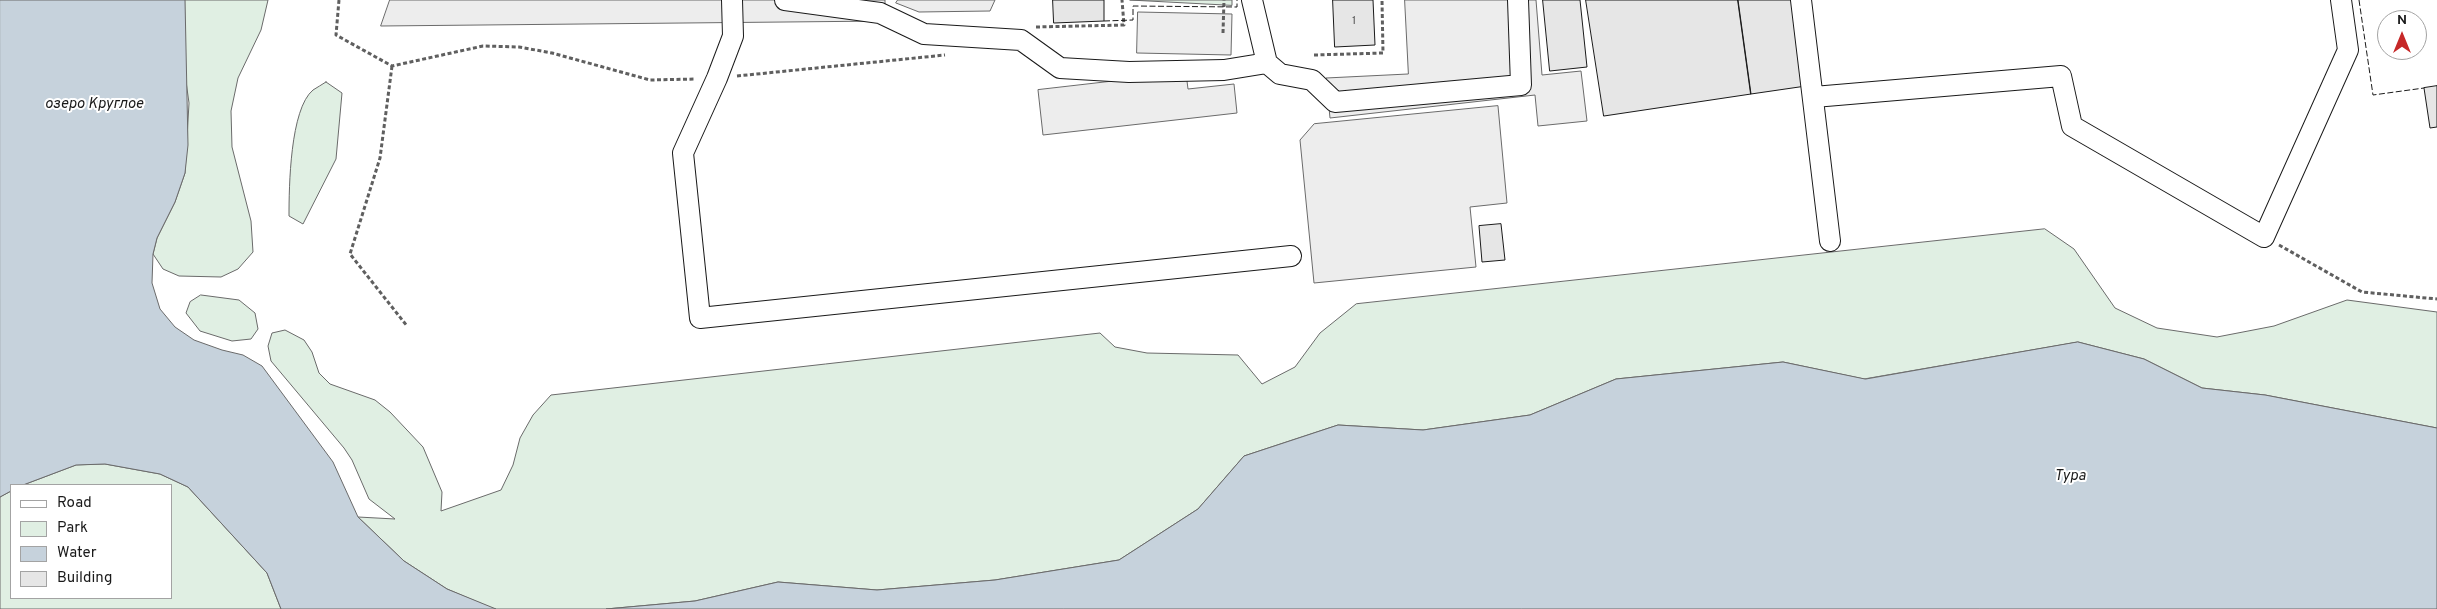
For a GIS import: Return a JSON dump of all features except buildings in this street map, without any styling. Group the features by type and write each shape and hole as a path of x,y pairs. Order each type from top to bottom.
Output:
{"street":[{"path":"732,0 732,36 717,78 683,153 700,318 1291,256"},
{"path":"785,0 880,14 924,34 1021,40 1060,68 1129,72 1215,70 1267,63"},
{"path":"1252,0 1267,63 1280,74 1312,80 1335,102 1521,85 1518,0"},
{"path":"1801,0 1830,241"},
{"path":"1814,97 2061,76 2072,126 2264,237 2348,50 2341,0"}],"path":[{"path":"339,0 336,35 392,66 483,46 519,47 552,53 650,80 717,78 954,54"},
{"path":"1224,0 1224,33"},
{"path":"1314,55 1383,53 1382,0"},
{"path":"392,66 380,158 350,254 407,326"},
{"path":"2264,237 2362,292 2437,299"}],"green space":[{"path":"185,0 268,0 261,30 238,78 231,111 232,147 251,221 253,252 238,269 221,277 179,276 163,269 153,254 157,238 175,202 185,173 189,103 185,74"},
{"path":"1130,0 1232,0 1232,5"},
{"path":"326,82 342,93 336,159 303,224 289,216 292,149 295,131 305,100 313,90"},
{"path":"2045,229 2074,249 2115,308 2157,328 2217,337 2274,326 2347,300 2437,312 2437,428 2265,395 2202,388 2144,359 2078,342 1864,379 1783,362 1616,379 1530,415 1423,430 1338,425 1244,456 1198,509 1119,560 995,580 877,590 778,582 695,601 606,609 494,609 447,589 404,561 358,517 395,519 369,499 352,460 271,361 268,346 272,333 285,330 304,340 312,352 319,373 330,384 375,400 390,412 423,447 442,492 441,511 501,490 513,465 520,438 533,415 551,395 1100,333 1115,347 1147,353 1238,355 1262,384 1295,367 1320,333 1356,304"},
{"path":"201,295 239,300 255,313 258,329 251,339 232,341 200,331 186,313 190,302"},
{"path":"105,464 160,474 188,487 267,573 281,609 0,609 0,497 10,492 10,599 172,599 172,484 26,484 76,465"}],"shaded area":[{"path":"390,0 885,0 885,21 381,26"},
{"path":"898,0 995,0 990,11 919,12 896,3"},
{"path":"1405,0 1536,0 1542,75 1581,71 1587,121 1538,126 1535,95 1330,118 1326,78 1408,74"},
{"path":"1138,12 1232,14 1231,55 1137,53"},
{"path":"1186,73 1188,89 1234,84 1237,113 1043,135 1038,90"},
{"path":"1498,106 1507,203 1470,207 1476,267 1314,283 1300,140 1314,124"}],"water":[{"name":"озеро Круглое","path":"0,0 185,0 188,145 185,173 175,202 157,238 153,254 152,283 160,309 175,327 194,340 243,355 262,366 333,462 358,517 404,561 447,589 496,609 281,609 267,573 188,487 160,474 105,464 76,465 26,484 10,484 10,492 0,497"},
{"name":"Тура","path":"2078,342 2144,359 2202,388 2265,395 2437,428 2437,609 606,609 695,601 778,582 877,590 995,580 1119,560 1198,509 1244,456 1338,425 1423,430 1530,415 1616,379 1783,362 1865,379"}],"fence":[{"path":"1104,21 1133,20 1133,6 1237,7 1237,0"},
{"path":"2359,0 2373,95 2424,88"}]}
